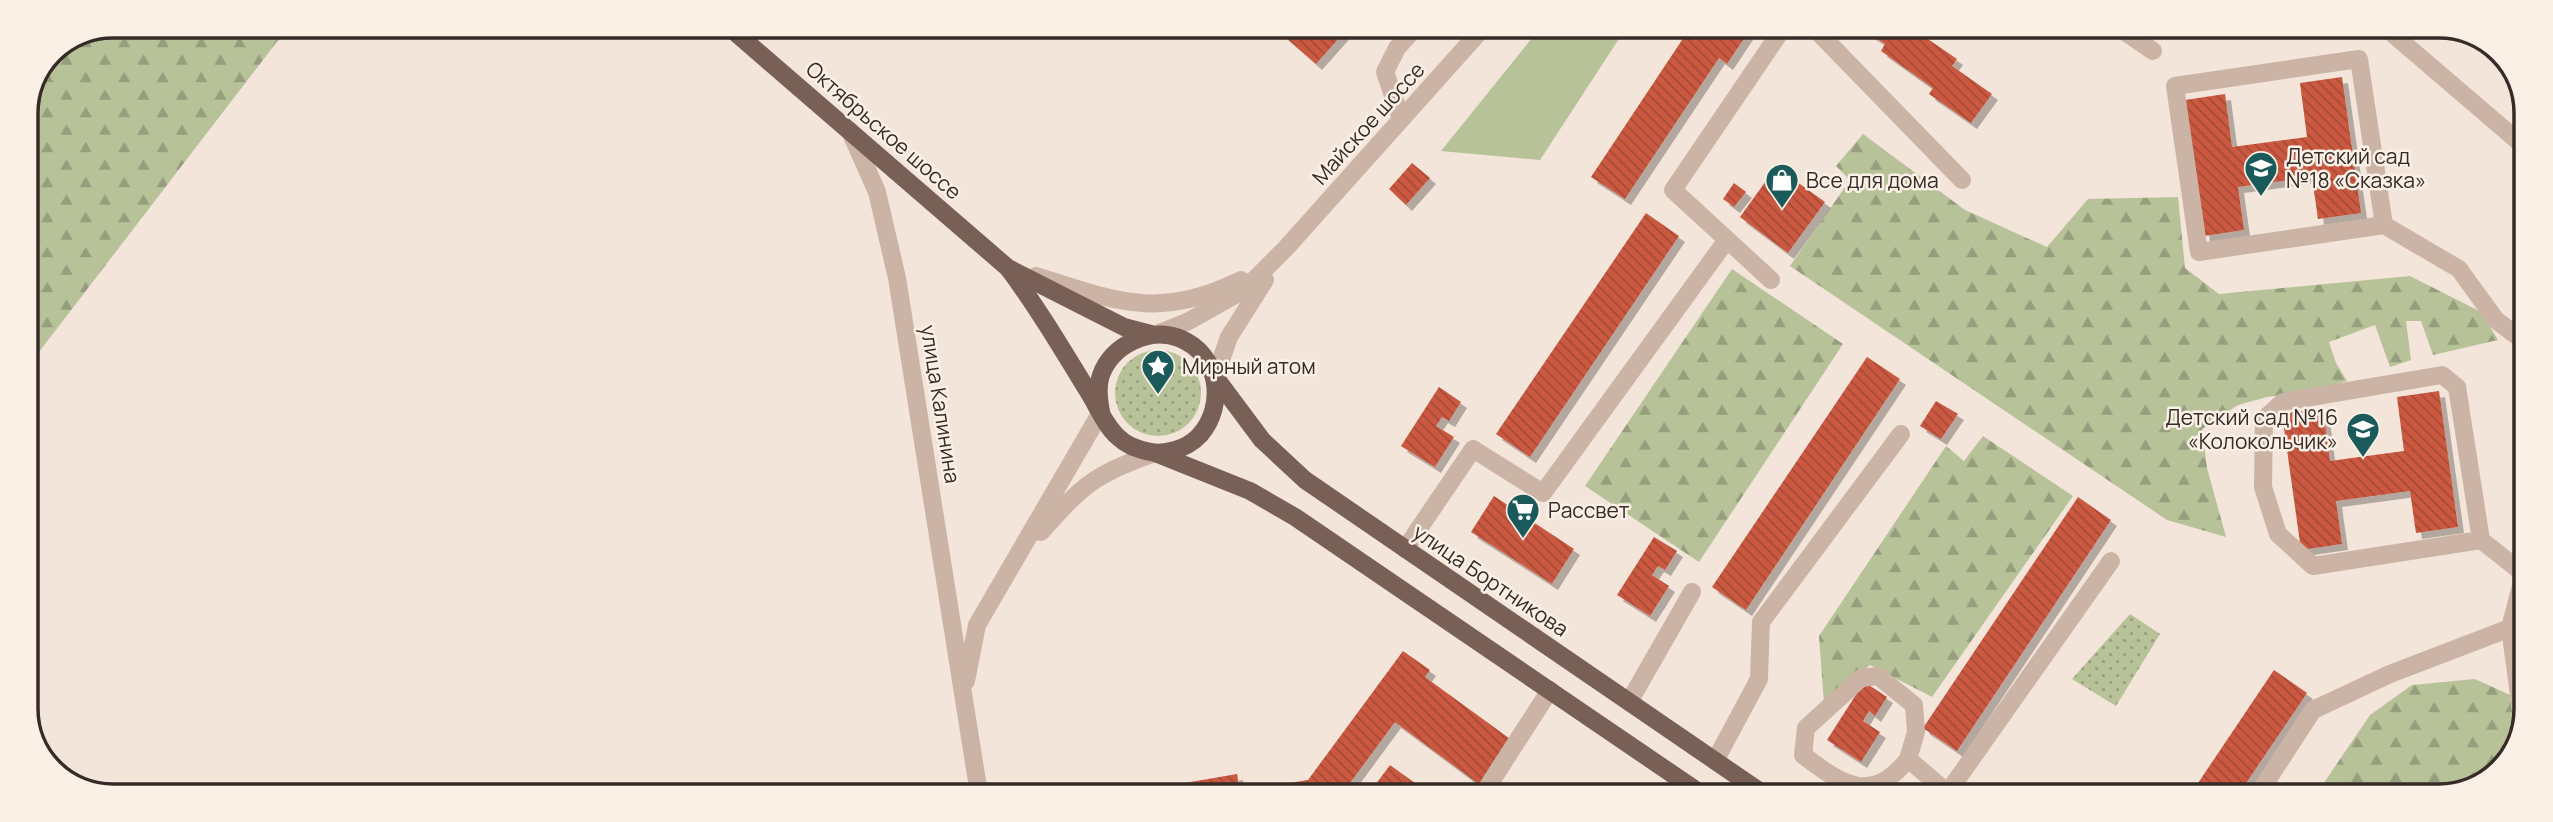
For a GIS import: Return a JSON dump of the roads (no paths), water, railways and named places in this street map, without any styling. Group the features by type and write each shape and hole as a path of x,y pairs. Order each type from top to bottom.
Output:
{"main road":[{"name":"Октябрьское шоссе","path":"743,39 1009,268 1037,306 1101,412"},
{"name":"Октябрьское шоссе","path":"1009,268 1124,327 1154,335"},
{"path":"1154,453 1177,450 1197,439 1210,422 1217,401 1215,377 1200,352 1179,338 1154,335 1130,341 1112,355 1101,375 1098,394 1101,412 1116,436 1132,447 1250,491 1295,517 1687,784"},
{"name":"улица Бортникова","path":"1215,377 1262,440 1305,480 1749,784"}],"street":[{"path":"1401,119 1385,72 1397,48 1405,39"},
{"name":"Майское шоссе","path":"1154,335 1187,322 1244,290 1286,248 1473,39"},
{"path":"1771,280 1673,190 1776,39"},
{"path":"1824,39 1962,180"},
{"path":"2136,39 2153,51"},
{"path":"2399,39 2514,138"},
{"path":"2384,225 2359,59 2175,86 2199,252 2384,225 2459,268 2496,320 2514,334"},
{"name":"улица Калинина","path":"850,131 877,192 897,278 978,784"},
{"path":"1405,549 1473,449 1543,493 1726,241"},
{"name":"Майское шоссе","path":"1009,268 1096,297 1157,304 1210,295 1261,270 1286,248"},
{"name":"Майское шоссе","path":"1215,377 1229,337 1286,248"},
{"path":"2481,540 2313,566 2278,534 2263,488 2264,419 2283,402 2442,375 2457,387 2481,540 2514,566"},
{"name":"улица Калинина","path":"964,691 977,625 1101,412"},
{"path":"1715,761 1759,679 1761,622 1901,434"},
{"name":"улица Калинина","path":"1017,558 1086,483 1112,468 1154,453"},
{"path":"1954,784 2111,561"},
{"path":"1629,702 1692,592"},
{"path":"2514,613 2510,628 2514,658"},
{"path":"2265,784 2313,710 2413,664 2510,628"},
{"path":"1855,784 1830,776 1803,755 1806,728 1861,678 1878,676 1914,705 1916,732 1908,759 1892,779 1878,784"},
{"path":"1489,784 1550,690"},
{"path":"1908,759 1936,784"}],"place":[{"name":"Детский сад №18 «Сказка»","path":"2261,198"},
{"name":"Все для дома","path":"1782,210"},
{"name":"Мирный атом","path":"1158,396"},
{"name":"Детский сад №16 «Колокольчик»","path":"2363,459"},
{"name":"Рассвет","path":"1523,540"}]}
